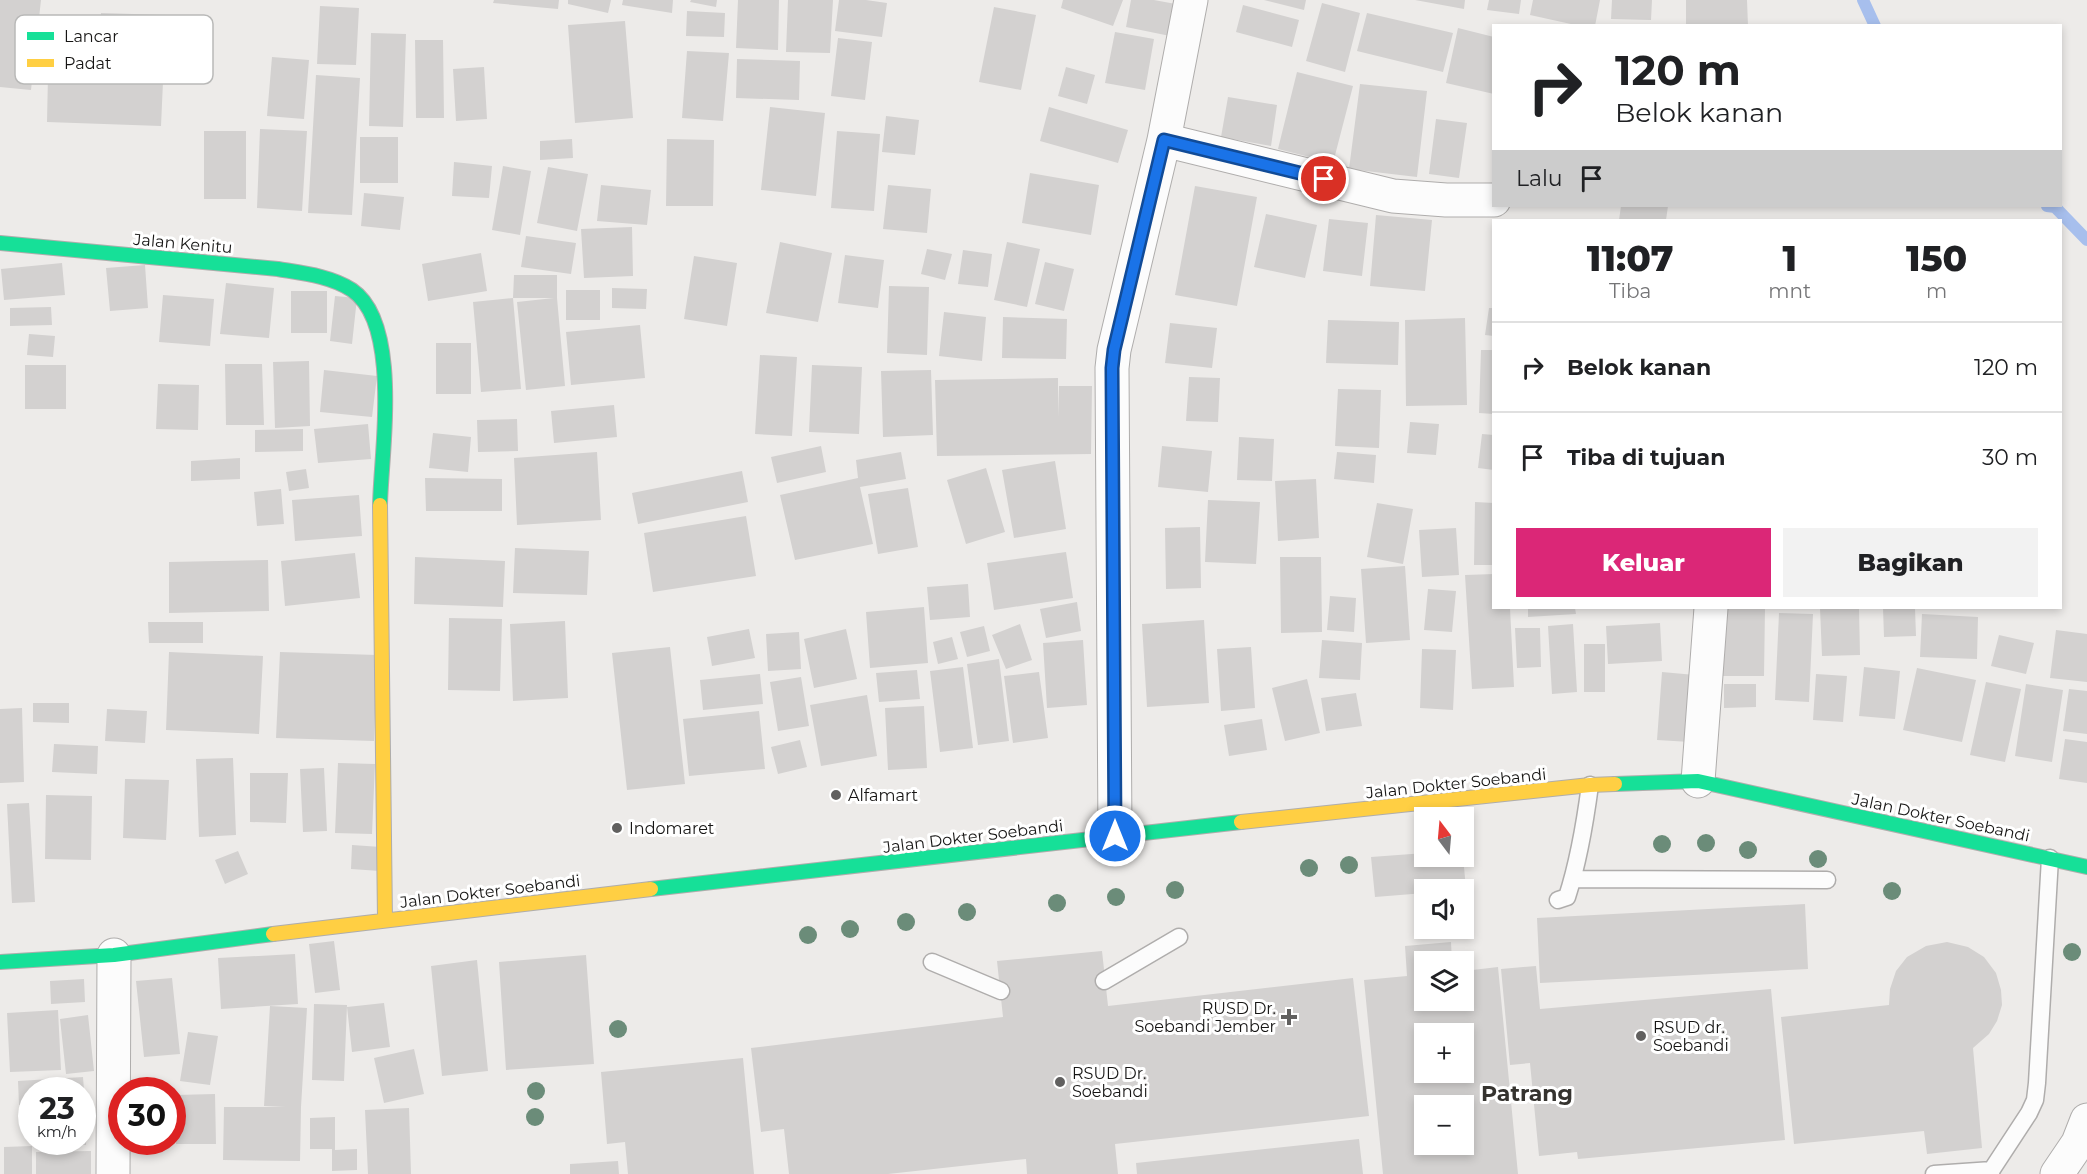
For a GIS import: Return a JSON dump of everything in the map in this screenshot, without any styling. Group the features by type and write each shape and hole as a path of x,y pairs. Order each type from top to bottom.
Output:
{"main road":[{"name":"Jalan Kenitu","path":"0,243 278,269 316,276 345,286 359,295 377,330 382,349 384,381 380,518 386,920"},
{"name":"Jalan Dokter Soebandi","path":"0,962 114,955 386,920 1115,836 1590,785 1698,781 2087,867"}],"street":[{"path":"1115,836 1112,368 1114,350 1164,140 1191,0"},
{"path":"1164,140 1393,196 1446,200 1492,200"},
{"path":"1698,781 1710,609"},
{"path":"113,1174 114,955"},
{"path":"2057,1174 2078,1143 2087,1120"}],"lane":[{"path":"1558,900 1567,897 1573,879 1581,848 1590,785"},
{"path":"1934,1174 1991,1172 2035,1100 2050,858"},
{"path":"1573,879 1827,880"},
{"path":"1104,981 1179,937"},
{"path":"932,962 1000,991"}],"building":[{"path":"0,0 41,0 39,15 15,15 15,84 32,84 31,90 0,87"},
{"path":"494,0 559,0 558,9 493,3"},
{"path":"568,0 611,0 608,13 568,4"},
{"path":"623,0 673,0 672,13 622,5"},
{"path":"691,0 717,0 716,7 690,2"},
{"path":"738,0 779,0 778,50 736,48"},
{"path":"788,0 833,0 830,53 786,52"},
{"path":"839,0 887,3 882,37 835,31"},
{"path":"1063,0 1123,0 1113,26 1061,8"},
{"path":"1131,0 1154,0 1181,5 1175,37 1126,27"},
{"path":"1264,0 1306,0 1304,10"},
{"path":"1415,0 1465,0 1464,9"},
{"path":"1489,0 1521,0 1519,14 1487,10"},
{"path":"1533,0 1600,0 1595,24 1571,24 1530,15"},
{"path":"1612,0 1652,0 1651,20 1611,19"},
{"path":"1686,0 1747,0 1748,24 1686,24"},
{"path":"1322,3 1360,13 1345,72 1306,61"},
{"path":"1243,5 1299,20 1292,47 1236,32"},
{"path":"320,6 359,8 356,65 317,64"},
{"path":"994,7 1036,15 1021,90 979,82"},
{"path":"687,11 725,13 724,37 686,36"},
{"path":"101,13 166,15 101,15"},
{"path":"1367,13 1453,33 1443,72 1357,51"},
{"path":"625,21 633,118 575,123 568,25"},
{"path":"1458,28 1492,36 1492,94 1446,83"},
{"path":"1115,32 1154,39 1145,90 1105,83"},
{"path":"371,33 406,34 403,127 369,126"},
{"path":"838,38 872,42 865,100 831,96"},
{"path":"415,40 443,40 444,118 416,118"},
{"path":"687,51 729,53 723,121 682,118"},
{"path":"272,57 309,60 304,119 267,116"},
{"path":"737,59 800,61 799,100 736,98"},
{"path":"484,67 487,119 456,121 453,69"},
{"path":"1066,67 1095,75 1087,104 1058,96"},
{"path":"1297,72 1353,86 1333,163 1278,149"},
{"path":"316,75 360,78 352,215 308,213"},
{"path":"48,84 163,84 161,126 47,122"},
{"path":"1360,84 1427,91 1417,177 1349,169"},
{"path":"1228,97 1277,105 1271,146 1221,137"},
{"path":"770,107 825,113 816,196 761,190"},
{"path":"1049,107 1128,130 1118,163 1040,141"},
{"path":"886,116 919,120 915,155 882,152"},
{"path":"1436,119 1467,123 1459,178 1429,174"},
{"path":"260,129 307,131 302,211 257,208"},
{"path":"204,131 246,131 246,199 204,199"},
{"path":"837,131 880,134 874,211 831,208"},
{"path":"360,137 398,137 398,183 360,183"},
{"path":"572,139 573,158 540,160 540,141"},
{"path":"667,139 714,140 713,206 666,206"},
{"path":"454,162 492,166 489,198 452,196"},
{"path":"503,166 531,171 520,235 492,230"},
{"path":"548,167 588,174 577,231 537,223"},
{"path":"1030,173 1099,185 1091,235 1022,223"},
{"path":"601,185 651,190 647,225 597,221"},
{"path":"888,185 931,189 927,233 883,229"},
{"path":"1195,186 1257,197 1237,306 1175,295"},
{"path":"364,193 404,197 400,230 361,226"},
{"path":"1621,207 1668,207 1666,219 1619,219"},
{"path":"1266,214 1317,225 1305,278 1254,267"},
{"path":"1376,215 1432,220 1425,291 1370,286"},
{"path":"1329,219 1368,223 1362,276 1323,271"},
{"path":"632,227 633,276 584,278 581,229"},
{"path":"526,236 576,243 571,274 521,267"},
{"path":"780,242 832,253 818,322 766,313"},
{"path":"1007,242 1040,249 1027,307 994,300"},
{"path":"927,249 952,254 945,280 921,274"},
{"path":"963,250 992,254 988,287 958,284"},
{"path":"481,253 487,291 428,301 422,264"},
{"path":"845,255 884,260 878,308 838,303"},
{"path":"694,256 737,263 727,326 684,319"},
{"path":"1045,262 1074,269 1064,311 1035,304"},
{"path":"62,263 65,295 4,300 1,269"},
{"path":"145,265 148,308 110,311 106,268"},
{"path":"514,275 557,275 565,386 526,390 517,302 554,298 513,298"},
{"path":"226,283 274,288 269,338 220,334"},
{"path":"889,286 929,287 927,355 887,353"},
{"path":"612,288 647,289 646,309 612,308"},
{"path":"566,290 600,290 600,320 566,320"},
{"path":"291,291 327,291 327,333 291,333"},
{"path":"163,295 214,299 210,346 159,342"},
{"path":"335,296 357,298 352,344 330,341"},
{"path":"513,298 521,389 481,392 473,302"},
{"path":"51,307 52,325 10,326 10,308"},
{"path":"1489,308 1492,308 1492,336 1485,335"},
{"path":"944,312 986,317 982,361 939,356"},
{"path":"1003,317 1067,319 1066,359 1002,358"},
{"path":"1465,318 1467,405 1406,406 1405,320"},
{"path":"1328,320 1399,322 1398,365 1326,363"},
{"path":"1170,323 1217,328 1212,368 1165,363"},
{"path":"640,325 645,378 571,385 566,332"},
{"path":"29,334 55,336 53,357 27,355"},
{"path":"436,343 471,343 471,394 436,394"},
{"path":"1481,350 1492,350 1492,414 1479,413"},
{"path":"760,355 797,357 792,436 755,434"},
{"path":"309,361 310,426 275,428 273,362"},
{"path":"225,364 262,364 264,425 226,425"},
{"path":"25,365 66,365 66,409 25,409"},
{"path":"812,365 862,367 859,434 809,432"},
{"path":"324,370 377,376 372,417 320,412"},
{"path":"931,370 933,435 883,437 881,371"},
{"path":"1189,377 1220,378 1218,422 1186,421"},
{"path":"1058,378 1058,417 1059,386 1092,386 1091,454 937,456 935,380"},
{"path":"158,384 199,385 198,430 156,429"},
{"path":"1338,389 1381,390 1379,448 1335,446"},
{"path":"614,405 617,437 554,443 551,411"},
{"path":"517,419 518,451 478,452 477,420"},
{"path":"1410,422 1439,424 1436,455 1407,453"},
{"path":"368,424 371,459 318,463 314,429"},
{"path":"303,429 303,451 255,452 255,430"},
{"path":"433,433 471,437 468,472 429,468"},
{"path":"1482,434 1492,435 1492,470 1478,468"},
{"path":"1239,437 1274,439 1272,481 1237,480"},
{"path":"821,446 826,472 777,483 771,457"},
{"path":"1162,446 1212,451 1208,492 1158,487"},
{"path":"597,452 601,520 517,525 514,458"},
{"path":"901,452 906,479 860,487 873,544 795,560 780,495 858,478 856,460"},
{"path":"1337,452 1376,455 1374,483 1334,479"},
{"path":"240,458 240,479 191,481 191,461"},
{"path":"1055,461 1066,529 1014,538 1002,470"},
{"path":"986,468 1005,532 966,544 947,480"},
{"path":"306,469 309,488 289,491 286,472"},
{"path":"742,471 748,502 638,524 632,493"},
{"path":"425,478 502,479 502,511 426,511"},
{"path":"1316,479 1319,538 1278,541 1275,481"},
{"path":"908,488 918,547 878,554 868,494"},
{"path":"281,489 284,524 257,526 254,492"},
{"path":"359,495 362,536 295,541 292,500"},
{"path":"1208,500 1260,502 1256,564 1205,562"},
{"path":"1475,502 1492,503 1492,565 1474,565"},
{"path":"1377,503 1413,509 1403,564 1367,557"},
{"path":"746,516 756,576 653,592 644,533"},
{"path":"1200,527 1201,588 1166,589 1165,528"},
{"path":"1456,528 1459,575 1422,577 1419,530"},
{"path":"515,548 589,551 587,595 513,593"},
{"path":"1066,552 1073,598 994,610 987,563"},
{"path":"355,553 360,598 285,606 281,561"},
{"path":"415,557 505,561 503,607 414,604"},
{"path":"1280,557 1321,557 1322,632 1281,633"},
{"path":"268,560 269,611 169,613 169,562"},
{"path":"1405,566 1410,640 1366,643 1361,569"},
{"path":"1492,574 1492,609 1510,609 1514,687 1472,689 1465,575"},
{"path":"968,584 970,617 930,620 927,587"},
{"path":"1428,589 1456,591 1452,632 1424,630"},
{"path":"1330,596 1356,598 1354,632 1327,630"},
{"path":"1077,602 1081,631 1046,638 1040,609"},
{"path":"924,607 928,663 870,668 866,612"},
{"path":"1528,609 1575,609 1576,614 1528,617"},
{"path":"1718,609 1765,609 1764,676 1718,676"},
{"path":"1820,609 1859,609 1860,655 1822,656"},
{"path":"1883,609 1915,609 1916,636 1884,637"},
{"path":"1779,613 1813,614 1809,702 1775,700"},
{"path":"1922,614 1978,617 1977,659 1920,657"},
{"path":"449,618 502,619 500,691 448,690"},
{"path":"1204,620 1209,703 1147,707 1142,624"},
{"path":"565,621 568,698 513,701 510,624"},
{"path":"148,622 203,622 203,643 149,643"},
{"path":"1660,623 1662,661 1608,664 1606,626"},
{"path":"1020,624 1032,660 1006,669 992,635"},
{"path":"1573,624 1577,692 1552,694 1548,626"},
{"path":"984,626 990,651 967,657 960,632"},
{"path":"1515,628 1540,628 1541,667 1517,668"},
{"path":"749,629 755,658 712,666 707,637"},
{"path":"846,629 857,679 814,688 804,639"},
{"path":"2056,630 2087,634 2087,682 2050,678"},
{"path":"799,632 801,669 768,671 766,634"},
{"path":"1999,635 2034,643 2026,674 1991,666"},
{"path":"952,637 958,659 938,664 933,642"},
{"path":"1083,640 1087,705 1047,708 1043,643"},
{"path":"1322,640 1362,643 1360,680 1319,678"},
{"path":"1584,644 1605,644 1605,692 1584,692"},
{"path":"670,647 685,784 627,790 612,653"},
{"path":"1251,647 1255,708 1221,711 1217,649"},
{"path":"1422,649 1456,650 1453,710 1420,708"},
{"path":"169,652 263,656 259,734 166,730"},
{"path":"280,652 377,655 374,741 276,738"},
{"path":"999,659 1009,741 978,745 967,664"},
{"path":"963,667 973,748 940,752 930,671"},
{"path":"1864,667 1900,671 1895,719 1859,716"},
{"path":"1917,668 1976,680 1962,742 1903,730"},
{"path":"917,670 920,699 879,702 876,673"},
{"path":"1039,672 1048,738 1013,743 1004,676"},
{"path":"1662,672 1695,675 1690,742 1657,740"},
{"path":"760,674 763,704 703,710 700,680"},
{"path":"1816,674 1847,676 1843,722 1813,720"},
{"path":"801,677 809,726 778,731 770,682"},
{"path":"1307,679 1320,733 1285,741 1272,688"},
{"path":"1986,682 2021,689 2005,762 1970,755"},
{"path":"1724,684 1756,684 1756,707 1724,708"},
{"path":"2026,684 2063,690 2052,762 2015,756"},
{"path":"2069,689 2087,691 2087,734 2063,731"},
{"path":"1356,693 1362,726 1326,731 1321,698"},
{"path":"867,695 877,756 821,766 810,705"},
{"path":"33,703 69,703 69,723 33,722"},
{"path":"924,706 927,768 888,770 885,708"},
{"path":"22,708 24,782 0,783 0,709"},
{"path":"107,709 147,711 145,743 105,741"},
{"path":"759,711 765,769 689,776 683,719"},
{"path":"1262,719 1267,750 1229,756 1224,725"},
{"path":"2065,739 2087,742 2087,783 2059,779"},
{"path":"800,740 807,767 778,774 771,747"},
{"path":"54,744 98,746 97,774 52,772"},
{"path":"233,758 236,835 199,837 196,759"},
{"path":"338,763 375,764 372,834 335,833"},
{"path":"324,768 327,831 303,832 300,769"},
{"path":"250,773 288,773 286,823 250,822"},
{"path":"125,779 169,780 166,840 123,838"},
{"path":"46,795 92,796 91,860 45,859"},
{"path":"29,803 35,902 12,903 7,804"},
{"path":"352,845 381,847 380,871 351,869"},
{"path":"238,851 248,874 225,884 215,860"},
{"path":"1414,854 1414,867 1464,867 1465,879 1414,879 1414,894 1375,897 1371,857"},
{"name":"RSUD Dr. Soebandi","path":"1805,904 1808,969 1540,983 1537,918"},
{"path":"334,941 340,990 315,993 309,944"},
{"path":"1451,942 1451,951 1414,951 1414,1011 1474,1011 1474,970 1498,967 1518,1174 1383,1174 1364,980 1407,976 1405,946"},
{"path":"1947,942 1968,947 1984,957 1996,973 2001,990 2002,1005 1997,1021 1989,1034 1973,1048 1982,1148 1927,1154 1924,1131 1794,1144 1781,1017 1889,1005 1890,989 1896,971 1907,957 1926,946"},
{"name":"RSUD Dr. Soebandi","path":"1102,951 1108,1006 1353,978 1369,1116 1115,1144 1118,1174 1027,1174 1026,1159 888,1174 789,1174 784,1129 761,1132 751,1048 1003,1017 997,961"},
{"path":"295,954 298,1004 221,1009 218,958"},
{"path":"586,955 594,1064 506,1070 499,962"},
{"path":"477,960 488,1071 442,1076 431,966"},
{"name":"RSUD dr. Soebandi","path":"1536,966 1540,1009 1771,989 1785,1140 1578,1159 1577,1152 1539,1156 1530,1063 1510,1065 1501,969"},
{"path":"172,978 180,1054 144,1057 136,981"},
{"path":"84,979 85,1002 51,1004 50,981"},
{"path":"384,1003 390,1047 352,1052 347,1007"},
{"path":"314,1004 347,1005 344,1081 312,1080"},
{"path":"270,1006 307,1008 300,1161 223,1160 224,1107 285,1107 264,1106"},
{"path":"58,1010 61,1070 10,1072 7,1013"},
{"path":"88,1015 94,1071 66,1074 60,1019"},
{"path":"188,1032 218,1036 210,1085 186,1082 186,1077 181,1077"},
{"path":"414,1049 424,1094 384,1103 374,1058"},
{"path":"743,1058 754,1174 628,1174 625,1142 607,1144 601,1072"},
{"path":"215,1094 216,1144 186,1144 186,1095"},
{"path":"409,1108 411,1174 368,1174 365,1110"},
{"path":"335,1117 335,1150 357,1149 357,1170 332,1171 332,1149 310,1149 310,1118"},
{"path":"1359,1139 1363,1174 1137,1174 1136,1163"},
{"path":"18,1146 18,1155 32,1155 32,1174 4,1174 4,1147"},
{"path":"36,1155 91,1155 91,1174 36,1174"},
{"path":"618,1161 619,1174 570,1174 570,1164"}],"waterway":[{"path":"1863,0 1874,24"},
{"path":"2055,207 2087,240"}],"traffic: fast":[{"path":"0,243 278,269 326,278 352,290 368,307 378,331 383,359 385,423 380,505"},
{"path":"1615,784 1698,781 2087,867"},
{"path":"651,889 1241,822"},
{"path":"0,962 114,955 273,934"}],"traffic: slow":[{"path":"380,505 385,920"},
{"path":"1241,822 1615,784"},
{"path":"273,934 651,889"}],"place":[{"name":"Alfamart","path":"836,795"},
{"name":"Indomaret","path":"617,828"},
{"name":"RUSD Dr. Soebandi Jember","path":"1289,1017"},
{"name":"RSUD dr. Soebandi","path":"1641,1036"},
{"name":"RSUD Dr. Soebandi","path":"1060,1082"}],"district":[{"name":"Patrang","path":"1527,1093"}],"route":[{"path":"1115,836 1112,368 1114,350 1164,140 1324,179"}]}
